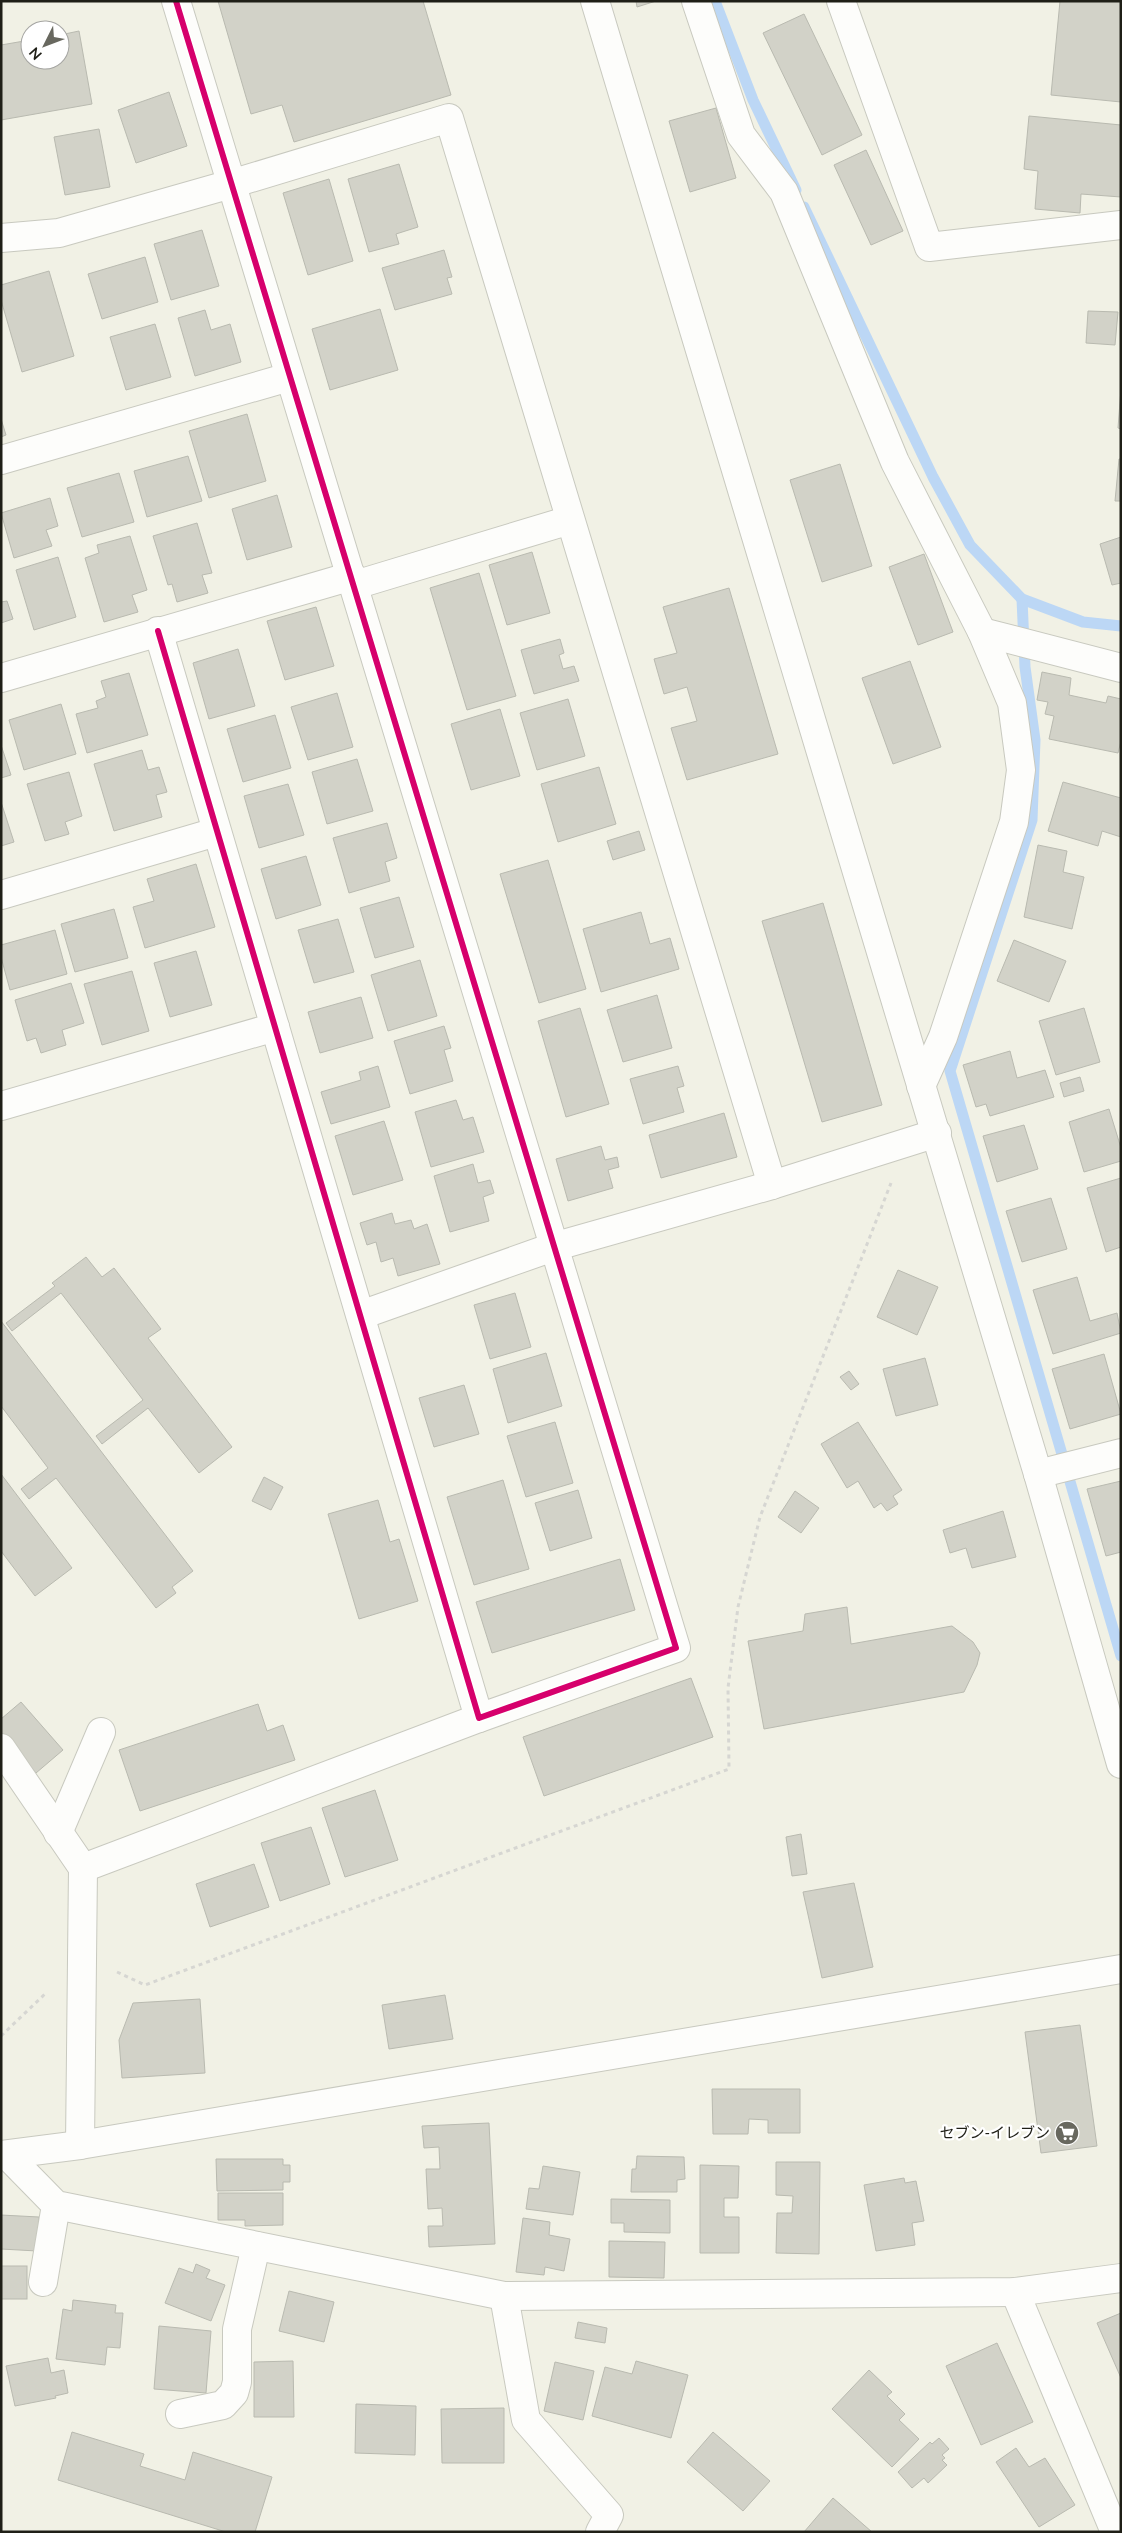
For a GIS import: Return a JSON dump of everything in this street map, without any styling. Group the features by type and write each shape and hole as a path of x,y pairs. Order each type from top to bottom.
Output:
{"street":[{"path":"82,1868 479,1718 676,1648 176,1"},
{"path":"595,1 921,1086 1043,1473 1121,1764"},
{"path":"696,1 741,136 784,192 895,462 982,632 1012,703 1020,770 1014,822 943,1037 921,1086"},
{"path":"841,1 928,247 1121,225"},
{"path":"1,238 59,233 231,184 449,118 772,1185"},
{"path":"1,460 289,377"},
{"path":"1,678 158,631 570,520"},
{"path":"158,631 479,1718"},
{"path":"982,632 1121,668"},
{"path":"1,895 216,832"},
{"path":"1,1106 275,1027"},
{"path":"361,1315 553,1247 772,1185 936,1133"},
{"path":"1043,1473 1110,1456"},
{"path":"58,1833 101,1732"},
{"path":"1,1748 82,1868 83,1956 80,2145"},
{"path":"4,2155 80,2145 1121,1969"},
{"path":"4,2155 56,2205 504,2296 1015,2292 1121,2278"},
{"path":"43,2282 56,2205"},
{"path":"180,2414 223,2404 234,2393 237,2382 238,2329 256,2246"},
{"path":"1015,2292 1115,2532"},
{"path":"504,2296 526,2420 609,2514 600,2532"}],"path":[{"path":"1,2036 83,1956"}],"building":[{"path":"218,1 423,1 451,95 294,142 282,105 251,114"},
{"path":"636,1 656,1 637,7"},
{"path":"1060,1 1121,1 1121,102 1051,95"},
{"path":"804,14 862,135 822,155 763,33"},
{"path":"79,31 92,104 1,120 1,45 20,42 20,70 70,70 70,33"},
{"path":"169,92 187,146 136,163 118,110"},
{"path":"716,108 736,178 690,192 669,121"},
{"path":"1029,116 1121,125 1121,197 1081,194 1080,213 1035,209 1038,171 1024,169"},
{"path":"99,129 110,187 65,195 54,137"},
{"path":"866,150 903,231 871,245 834,165"},
{"path":"399,164 418,227 396,234 399,244 369,252 348,179"},
{"path":"329,179 353,261 308,275 283,193"},
{"path":"202,230 219,286 171,300 154,244"},
{"path":"444,250 452,277 447,278 452,294 395,310 382,268"},
{"path":"145,257 158,302 102,319 88,274"},
{"path":"49,271 74,356 22,372 1,300 1,285"},
{"path":"380,309 398,370 330,390 312,329"},
{"path":"205,310 211,330 230,324 241,362 195,376 178,318"},
{"path":"1088,311 1118,312 1115,345 1086,343"},
{"path":"155,324 171,377 126,390 110,337"},
{"path":"1121,389 1121,429 1118,428"},
{"path":"247,414 266,481 209,498 189,431"},
{"path":"1,419 6,435 1,437"},
{"path":"188,456 202,501 147,517 134,471"},
{"path":"1119,459 1121,459 1121,501 1115,501"},
{"path":"840,464 872,566 822,582 790,480"},
{"path":"119,473 134,522 82,537 67,488"},
{"path":"277,495 292,547 247,560 232,509"},
{"path":"50,498 58,526 46,530 52,546 14,558 1,513"},
{"path":"197,523 212,573 202,575 208,593 177,602 172,584 168,585 153,536"},
{"path":"130,536 147,590 132,595 138,612 104,622 85,558 99,553 97,545"},
{"path":"1121,537 1121,583 1112,585 1100,544"},
{"path":"532,552 550,613 507,625 489,565"},
{"path":"924,554 953,632 918,645 889,567"},
{"path":"58,557 76,617 34,630 16,570"},
{"path":"479,573 516,696 467,710 430,588"},
{"path":"729,588 778,754 687,780 671,728 697,721 687,687 664,694 654,659 677,653 663,607"},
{"path":"7,601 13,619 1,623 1,602"},
{"path":"316,607 334,666 285,680 267,621"},
{"path":"560,639 564,653 559,655 563,669 574,666 579,681 534,694 521,650"},
{"path":"238,649 255,706 209,719 193,663"},
{"path":"910,661 941,747 893,764 862,678"},
{"path":"1042,672 1071,678 1069,695 1106,703 1108,696 1121,699 1121,741 1118,753 1049,739 1054,716 1045,714 1048,702 1037,700"},
{"path":"129,673 148,735 87,753 76,714 98,708 96,701 106,697 101,681"},
{"path":"337,693 353,747 308,760 291,707"},
{"path":"568,699 585,756 537,770 520,713"},
{"path":"61,704 76,754 24,770 9,720"},
{"path":"500,709 520,776 471,790 451,724"},
{"path":"275,715 291,768 243,782 227,729"},
{"path":"1,745 11,775 1,778"},
{"path":"142,750 148,770 159,767 167,792 156,795 162,817 114,831 94,764"},
{"path":"357,759 373,811 327,824 312,772"},
{"path":"599,767 616,824 558,842 541,784"},
{"path":"69,772 82,816 65,822 69,834 45,841 27,784"},
{"path":"1063,782 1121,798 1121,837 1102,831 1098,846 1048,831"},
{"path":"288,784 304,835 259,848 244,796"},
{"path":"1,802 14,842 1,846"},
{"path":"387,823 397,858 385,862 390,881 349,893 333,838"},
{"path":"639,831 645,850 613,860 607,841"},
{"path":"1038,845 1067,851 1063,872 1084,877 1072,929 1024,917"},
{"path":"306,856 321,905 276,919 261,869"},
{"path":"548,860 586,989 539,1003 500,874"},
{"path":"196,864 215,927 145,948 133,907 154,901 147,879"},
{"path":"399,897 414,947 375,958 360,908"},
{"path":"823,903 882,1105 822,1122 762,921"},
{"path":"114,909 128,958 75,972 61,924"},
{"path":"641,912 650,944 670,938 679,969 601,992 583,929"},
{"path":"338,919 354,972 314,983 298,930"},
{"path":"55,930 67,974 10,990 1,957 1,945"},
{"path":"1014,940 1066,961 1049,1002 997,981"},
{"path":"196,951 212,1005 170,1017 154,963"},
{"path":"420,960 437,1016 388,1031 371,975"},
{"path":"132,971 149,1031 102,1045 84,984"},
{"path":"71,983 84,1023 62,1030 66,1045 41,1053 36,1038 27,1041 15,1000"},
{"path":"657,995 672,1048 623,1062 607,1010"},
{"path":"361,997 373,1038 320,1053 308,1012"},
{"path":"580,1008 609,1104 566,1117 538,1021"},
{"path":"1084,1008 1100,1062 1056,1075 1039,1021"},
{"path":"444,1026 451,1048 444,1050 453,1081 410,1094 394,1041"},
{"path":"1010,1051 1017,1078 1045,1070 1054,1097 990,1116 986,1104 976,1107 963,1065"},
{"path":"378,1066 390,1107 331,1124 321,1092 361,1080 359,1072"},
{"path":"678,1066 684,1086 677,1088 684,1112 643,1124 630,1079"},
{"path":"1080,1077 1084,1091 1064,1097 1060,1083"},
{"path":"456,1100 463,1120 473,1117 484,1152 431,1167 415,1112"},
{"path":"1109,1109 1121,1148 1121,1161 1084,1172 1069,1122"},
{"path":"724,1113 737,1157 661,1178 649,1135"},
{"path":"384,1121 403,1180 353,1195 335,1136"},
{"path":"1024,1125 1038,1169 997,1182 983,1136"},
{"path":"601,1146 605,1160 617,1157 619,1167 608,1170 613,1188 568,1201 556,1159"},
{"path":"473,1164 478,1183 490,1180 494,1193 483,1197 489,1221 450,1232 434,1176"},
{"path":"1121,1178 1121,1247 1106,1252 1087,1188"},
{"path":"1051,1198 1067,1249 1022,1262 1006,1211"},
{"path":"392,1213 395,1224 411,1220 414,1229 427,1224 440,1264 398,1276 393,1258 381,1262 376,1242 367,1245 360,1223"},
{"path":"86,1257 102,1277 114,1268 161,1329 148,1338 232,1447 199,1473 148,1408 102,1444 96,1436 143,1400 61,1293 12,1331 6,1323 55,1286 52,1283"},
{"path":"898,1270 938,1287 917,1335 877,1317"},
{"path":"1077,1277 1090,1321 1117,1313 1121,1333 1053,1354 1033,1290"},
{"path":"515,1293 531,1347 490,1359 474,1305"},
{"path":"1,1321 193,1571 172,1587 176,1593 156,1608 56,1478 29,1499 21,1489 48,1468 1,1406"},
{"path":"546,1353 562,1406 508,1423 493,1369"},
{"path":"1104,1354 1121,1414 1070,1429 1052,1369"},
{"path":"925,1358 938,1405 896,1416 883,1369"},
{"path":"849,1371 859,1384 851,1390 840,1377"},
{"path":"464,1385 479,1434 434,1447 419,1398"},
{"path":"555,1422 573,1483 526,1497 507,1436"},
{"path":"858,1422 902,1490 893,1496 898,1504 887,1511 881,1503 874,1508 858,1481 847,1488 821,1444"},
{"path":"1,1474 72,1568 35,1596 1,1551"},
{"path":"264,1477 283,1487 271,1510 252,1501"},
{"path":"503,1480 529,1569 474,1585 447,1497"},
{"path":"1121,1481 1121,1552 1106,1556 1087,1489"},
{"path":"578,1490 592,1538 550,1551 535,1503"},
{"path":"795,1491 819,1508 801,1533 778,1517"},
{"path":"378,1500 390,1542 399,1539 418,1601 359,1619 328,1514"},
{"path":"1003,1511 1016,1557 972,1568 966,1548 950,1553 943,1530"},
{"path":"620,1559 635,1610 492,1653 476,1602"},
{"path":"847,1607 851,1644 952,1626 973,1642 980,1653 977,1665 964,1692 764,1729 748,1641 803,1631 805,1614"},
{"path":"691,1678 713,1737 544,1796 523,1737"},
{"path":"21,1702 63,1750 36,1773 1,1733 1,1719"},
{"path":"258,1704 267,1731 283,1725 295,1760 140,1811 119,1750"},
{"path":"375,1790 398,1860 345,1877 322,1808"},
{"path":"311,1827 330,1884 280,1901 261,1843"},
{"path":"801,1834 807,1874 792,1876 786,1837"},
{"path":"254,1864 269,1907 210,1927 196,1884"},
{"path":"854,1883 873,1967 822,1978 803,1892"},
{"path":"445,1995 453,2039 389,2049 382,2005"},
{"path":"200,1999 205,2073 122,2078 119,2040 133,2003"},
{"path":"1080,2025 1097,2146 1041,2153 1025,2032"},
{"path":"712,2089 800,2089 800,2133 768,2133 768,2120 749,2119 748,2134 713,2134"},
{"path":"489,2123 495,2244 429,2247 428,2226 443,2226 442,2208 428,2209 426,2169 440,2169 439,2147 424,2148 422,2126"},
{"path":"637,2156 684,2157 685,2179 677,2180 677,2192 631,2192 632,2169 636,2169"},
{"path":"216,2159 283,2159 283,2165 290,2165 290,2182 283,2182 283,2190 217,2191"},
{"path":"776,2162 820,2162 819,2254 776,2253 777,2213 792,2213 793,2196 776,2195"},
{"path":"700,2165 739,2166 738,2198 724,2198 724,2217 739,2217 739,2253 700,2253"},
{"path":"543,2166 580,2172 573,2215 526,2209 529,2188 539,2189"},
{"path":"904,2178 905,2183 916,2181 924,2221 912,2223 915,2245 876,2251 864,2185"},
{"path":"218,2193 283,2193 283,2225 245,2226 245,2220 218,2220"},
{"path":"611,2199 670,2200 670,2233 624,2232 624,2223 611,2223"},
{"path":"1,2215 39,2217 37,2251 1,2249"},
{"path":"523,2218 550,2222 549,2235 570,2239 564,2271 545,2267 544,2275 516,2272"},
{"path":"609,2241 665,2242 664,2278 609,2277"},
{"path":"196,2264 210,2270 206,2278 225,2285 211,2321 165,2303 179,2268 193,2273"},
{"path":"1,2266 27,2266 27,2299 1,2299"},
{"path":"289,2291 334,2302 324,2342 279,2331"},
{"path":"73,2300 116,2305 115,2313 123,2313 120,2348 107,2347 105,2365 56,2359 63,2309 72,2311"},
{"path":"1121,2313 1121,2378 1097,2323"},
{"path":"578,2322 607,2328 605,2343 575,2338"},
{"path":"159,2326 211,2331 206,2393 154,2389"},
{"path":"997,2343 1033,2422 981,2445 946,2366"},
{"path":"48,2358 51,2373 64,2370 68,2393 55,2396 56,2398 15,2406 6,2366"},
{"path":"293,2361 294,2417 254,2417 254,2362"},
{"path":"636,2361 688,2375 671,2438 592,2416 605,2367 632,2374"},
{"path":"555,2362 594,2371 583,2420 544,2411"},
{"path":"869,2370 892,2392 887,2396 905,2414 899,2420 919,2439 892,2467 832,2409"},
{"path":"356,2404 416,2406 415,2455 355,2453"},
{"path":"504,2408 504,2463 442,2463 441,2409"},
{"path":"72,2432 144,2454 140,2466 185,2480 193,2452 272,2477 255,2532 226,2532 58,2480"},
{"path":"713,2432 770,2481 743,2511 687,2462"},
{"path":"939,2438 949,2449 942,2455 945,2458 942,2460 947,2465 928,2483 924,2478 912,2488 898,2472 930,2442 932,2444"},
{"path":"1016,2448 1029,2467 1045,2458 1075,2505 1039,2527 996,2462"},
{"path":"833,2498 872,2532 804,2532"}],"waterway":[{"path":"715,1 753,100 796,190"},
{"path":"804,207 933,477 970,545 1022,599 1083,622 1121,626"},
{"path":"1022,599 1025,667 1035,740 1032,820 950,1071 1121,1656"}],"cycle path":[{"path":"158,631 479,1718 676,1648 176,1"}],"place":[{"name":"セブン-イレブン","path":"1067,2133"}]}
